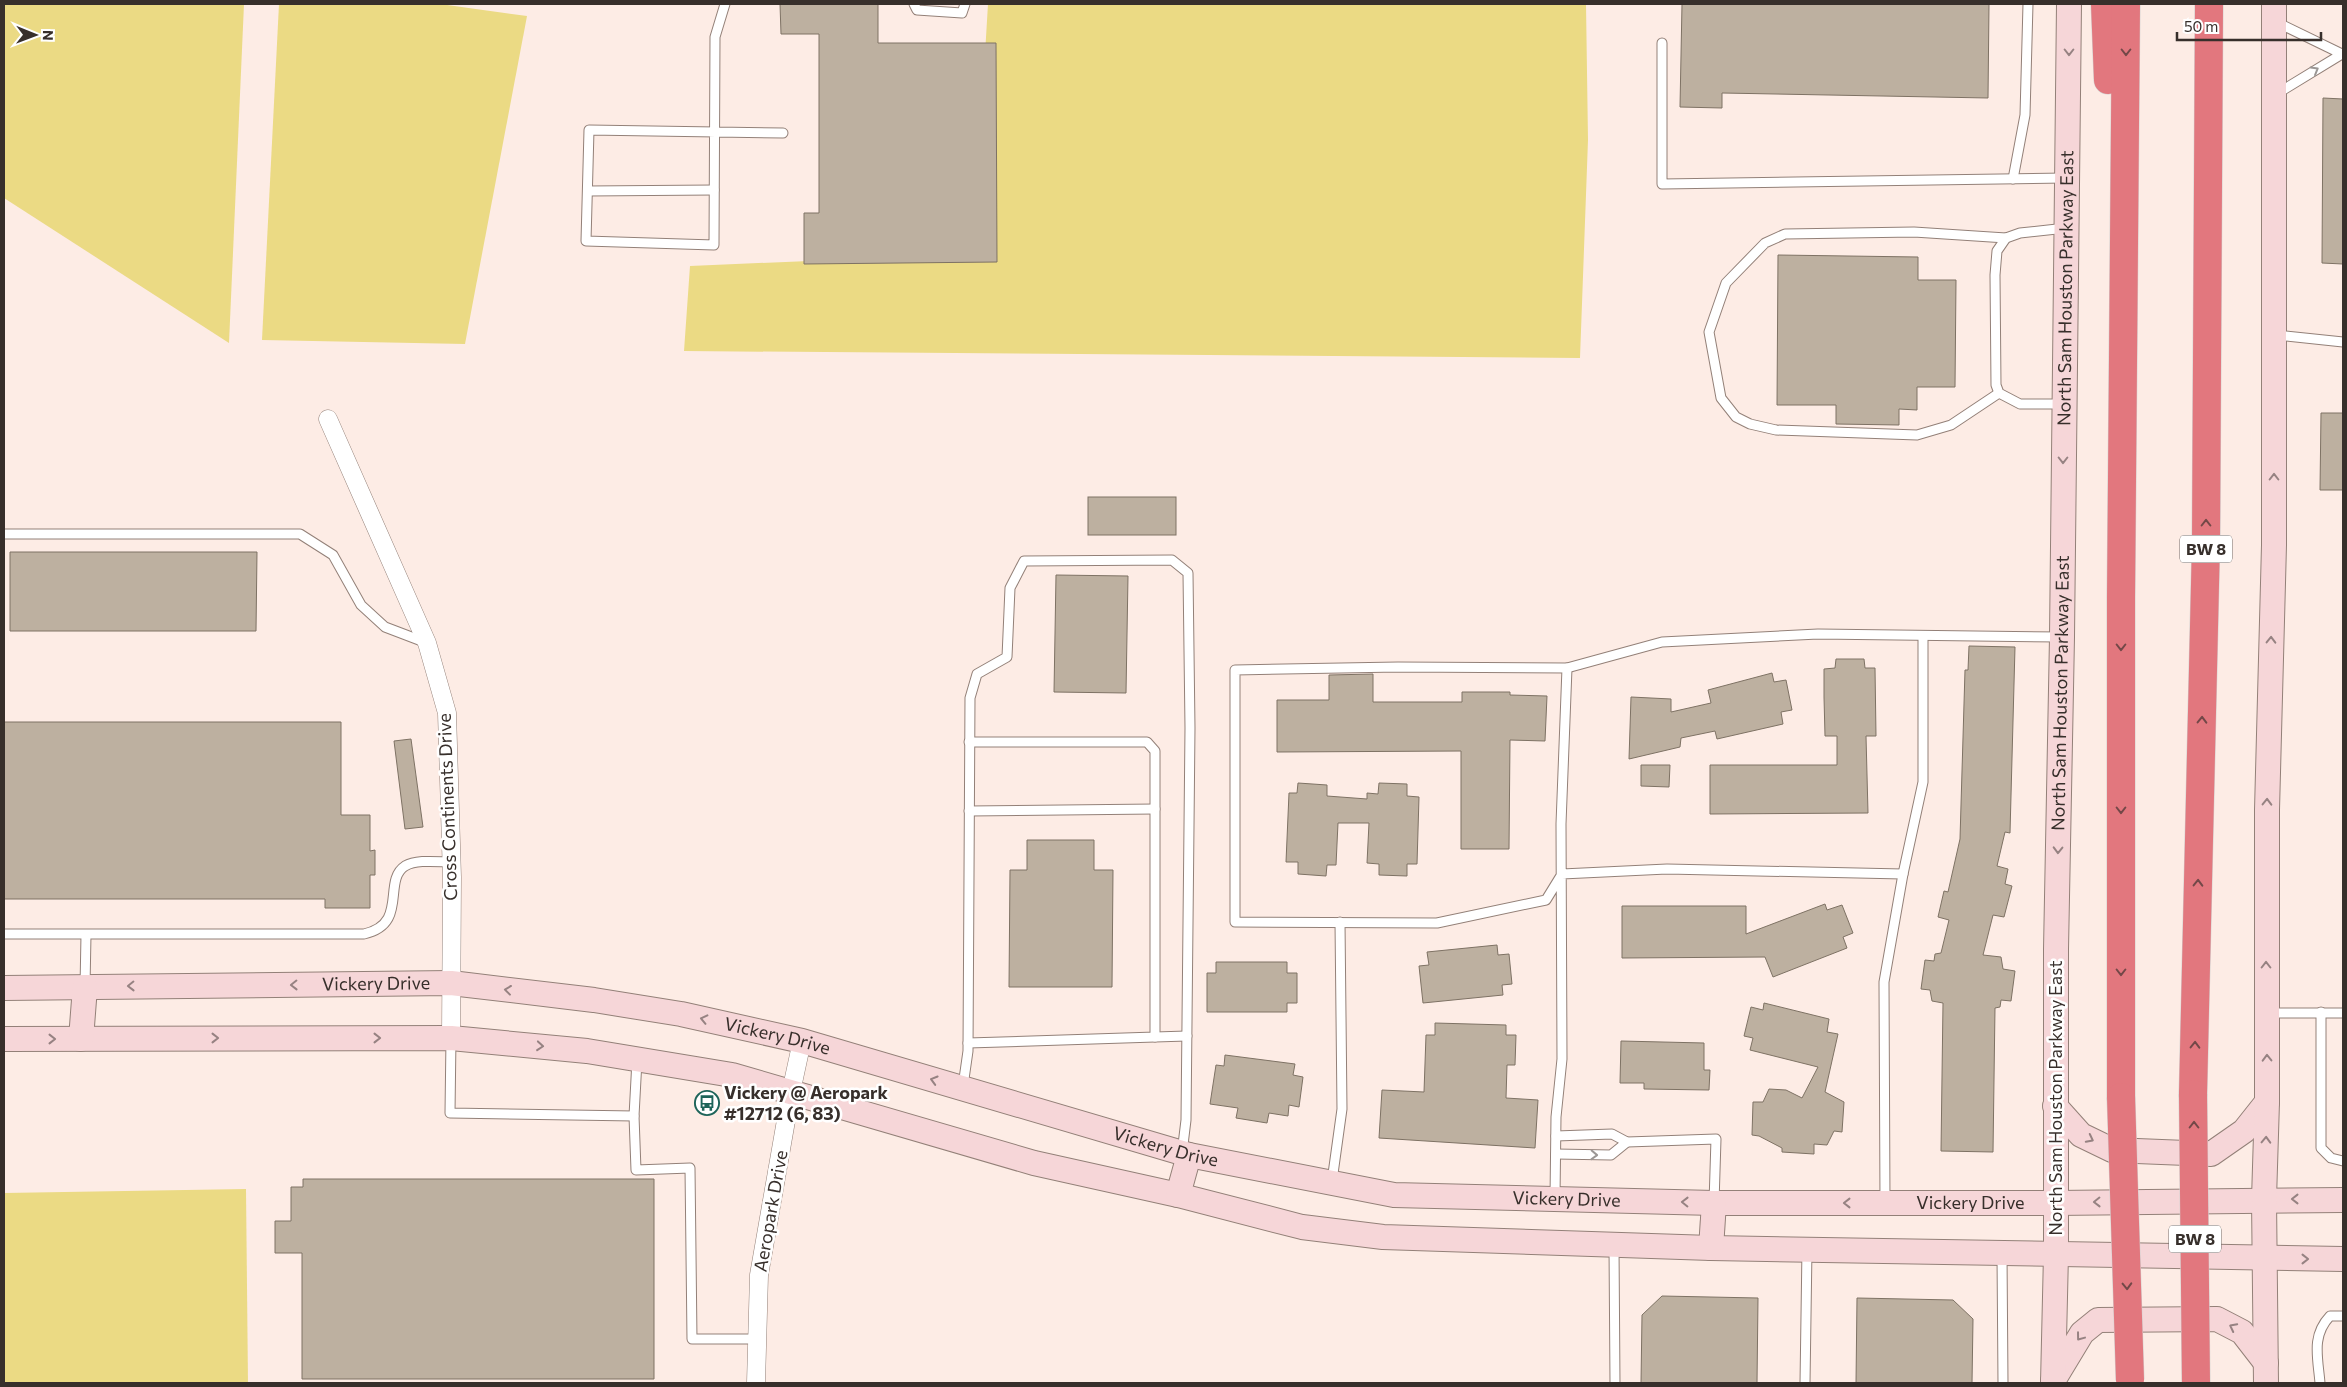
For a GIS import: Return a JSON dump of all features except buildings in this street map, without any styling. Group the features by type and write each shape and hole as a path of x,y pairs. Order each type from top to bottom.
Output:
{"highway":[{"path":"2105,4 2115,272 2116,476 2122,598"},
{"path":"2126,4 2121,1097 2130,1382"},
{"name":"BW 8","path":"2196,1383 2194,1094 2206,542 2209,4"}],"main road":[{"name":"North Sam Houston Parkway East","path":"2053,1382 2056,1254 2056,940 2062,637 2063,404 2068,178 2069,4"},
{"path":"2266,1373 2264,1199 2267,1102 2267,810 2274,545 2274,12"},
{"name":"Vickery Drive","path":"4,988 450,983 681,1014 802,1041 1185,1154 1394,1194 1714,1203 2055,1203 2264,1199 2343,1200"},
{"path":"81,1039 85,987"},
{"path":"4,1039 451,1038 587,1051 732,1076 1034,1163 1178,1195 1302,1227 1383,1237 1711,1248 2343,1259"},
{"path":"2055,1106 2081,1135 2112,1150 2211,1154 2244,1131 2267,1102"},
{"path":"1178,1195 1185,1154"},
{"path":"1711,1248 1714,1203"},
{"path":"2053,1382 2082,1334 2098,1320 2217,1319 2242,1332 2266,1373"}],"street":[{"name":"Cross Continents Drive","path":"328,419 427,643 447,713 452,862 451,1038"},
{"name":"Aeropark Drive","path":"756,1383 759,1275 791,1092 802,1041"}],"lane":[{"path":"724,4 715,36 714,131 714,245 586,241 588,130 714,131 783,133"},
{"path":"914,4 917,10 962,13 965,9 965,4"},
{"path":"2013,179 2025,115 2028,4"},
{"path":"2273,95 2343,54 2274,12"},
{"path":"1662,43 1662,184 2068,178"},
{"path":"588,191 714,190"},
{"path":"1999,393 1951,425 1917,435 1776,430 1750,424 1736,417 1721,398 1709,332 1726,283 1765,243 1785,234 1914,232 2006,238 2020,233 2067,228"},
{"path":"2006,238 1997,250 1995,275 1996,385 1999,393 2020,404 2063,404"},
{"path":"2273,335 2343,342"},
{"path":"4,534 300,534 333,555 361,605 385,627 427,643"},
{"path":"963,1088 968,1043 970,698 977,674 1007,657 1010,588 1024,561 1172,560 1188,573 1190,738 1185,1154"},
{"path":"1562,874 1546,900 1437,923 1235,922 1235,670 1398,667 1567,668 1662,642 1818,634 2062,637"},
{"path":"1886,1203 1884,982 1903,874 1923,782 1923,636"},
{"path":"1554,1200 1556,1136 1562,1059 1563,735 1567,668"},
{"path":"969,742 1147,742 1156,751 1155,1037"},
{"path":"969,811 1155,809"},
{"path":"4,934 364,934 376,932 385,925 390,915 400,870 407,865 418,863 452,862"},
{"path":"1562,874 1667,869 1903,874"},
{"path":"1332,1183 1342,1110 1340,922"},
{"path":"85,987 86,935"},
{"path":"2322,1012 2321,1148 2331,1158 2343,1161"},
{"path":"2266,1013 2343,1012"},
{"path":"968,1043 1186,1036"},
{"path":"451,1038 450,1113 634,1116"},
{"path":"637,1059 634,1116 636,1170 690,1168 692,1340 756,1339"},
{"path":"1556,1136 1612,1134 1627,1142 1716,1139 1714,1203"},
{"path":"1556,1154 1611,1155 1627,1142"},
{"path":"1614,1244 1615,1383"},
{"path":"1806,1383 1807,1249"},
{"path":"2002,1253 2003,1383"},
{"path":"2320,1383 2317,1339 2322,1325 2330,1316 2343,1316"}],"shaded area":[{"path":"4,4 244,4 229,343 4,198"},
{"path":"279,4 440,4 527,16 465,344 262,340"},
{"path":"988,4 1586,4 1588,140 1580,358 684,351 690,266 973,254"},
{"path":"246,1189 248,1383 4,1383 4,1193"}],"place":[{"name":"Vickery @ Aeropark #12712 (6, 83)","path":"707,1103"}]}
